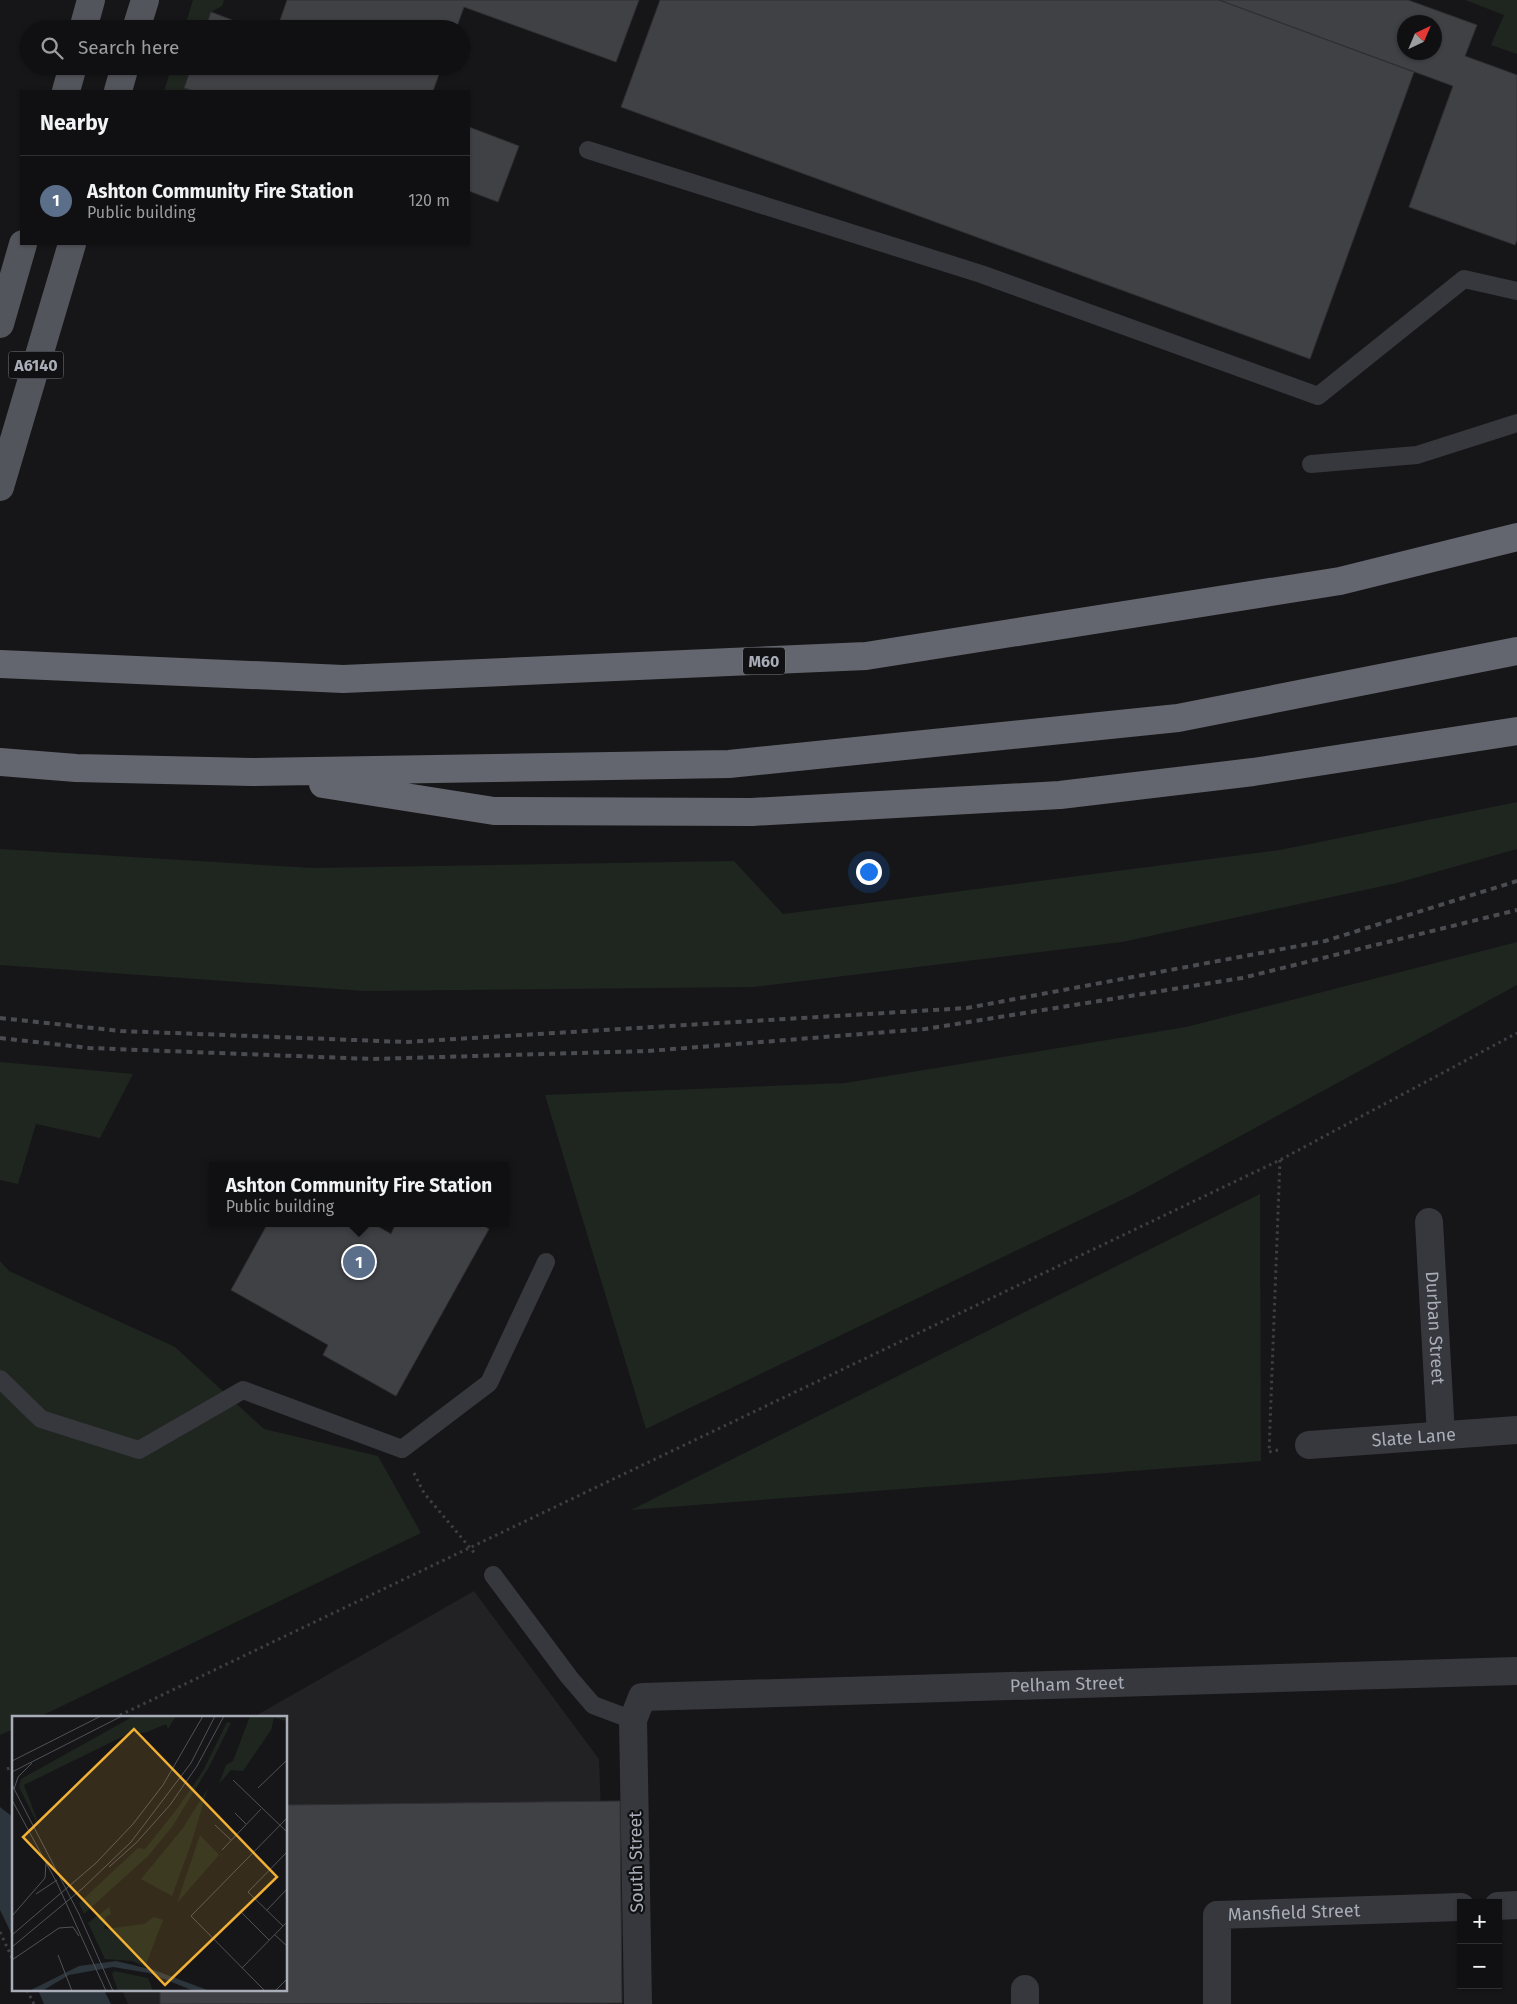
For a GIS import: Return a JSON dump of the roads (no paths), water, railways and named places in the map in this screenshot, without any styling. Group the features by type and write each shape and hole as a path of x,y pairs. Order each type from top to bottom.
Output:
{"highway":[{"name":"M60","path":"0,664 343,679 866,656 1340,581 1517,537"},
{"path":"0,762 76,768 252,772 729,764 1178,718 1517,651"},
{"path":"252,772 494,811 752,812 1060,796 1253,772 1517,731"}],"main road":[{"path":"85,20 91,0"},
{"path":"139,20 145,0"},
{"path":"66,90 70,75"},
{"path":"118,90 122,75"},
{"path":"0,324 23,245"},
{"name":"A6140","path":"0,487 72,245"}],"street":[{"name":"Durban Street","path":"1429,1222 1441,1435"},
{"name":"Slate Lane","path":"1309,1445 1517,1430"},
{"name":"Pelham Street","path":"633,1720 642,1697 1517,1671"},
{"name":"South Street","path":"633,1720 638,2004"},
{"path":"1502,1906 1517,1905"},
{"name":"Mansfield Street","path":"1217,2004 1217,1915 1457,1907"}],"lane":[{"path":"588,150 980,274 1318,396 1464,279 1517,291"},
{"path":"1311,464 1416,455 1517,424"},
{"path":"0,1379 41,1419 139,1450 243,1390 402,1448 488,1383 546,1262"},
{"path":"493,1575 569,1677 594,1705 633,1720"}],"railway":[{"path":"0,1018 121,1031 406,1042 967,1008 1325,941 1517,881"},
{"path":"0,1038 89,1048 372,1059 648,1051 925,1029 1242,978 1517,910"}],"place":[{"name":"Ashton Community Fire Station","path":"359,1262"}]}
